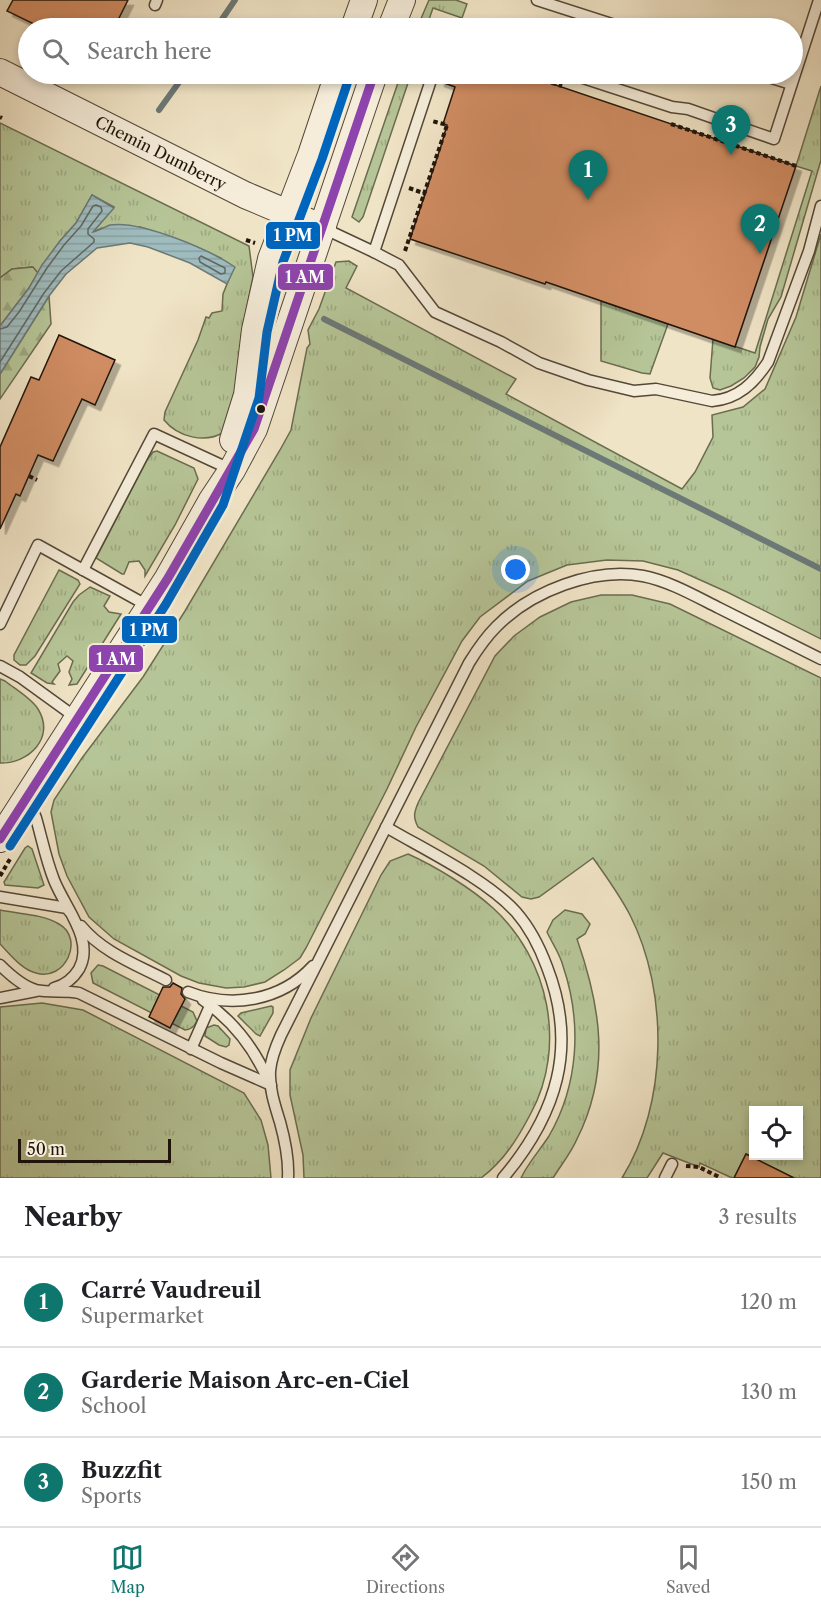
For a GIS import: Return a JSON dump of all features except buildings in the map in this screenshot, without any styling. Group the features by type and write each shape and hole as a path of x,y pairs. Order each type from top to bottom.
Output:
{"street":[{"path":"358,18 364,0"},
{"path":"395,18 402,0"},
{"name":"Chemin Dumberry","path":"0,72 18,81"},
{"name":"Chemin Dumberry","path":"24,84 245,195 323,228"},
{"path":"228,468 247,394 255,330 271,260 311,155 335,84"},
{"path":"0,839 150,607 260,415 371,84"}],"lane":[{"path":"537,0 593,18"},
{"path":"803,48 819,0"},
{"path":"374,252 430,84"},
{"path":"602,84 672,107 688,109 774,139 791,84"},
{"path":"323,228 399,266 435,312 501,342 539,363 588,380 634,391 656,389 712,401 732,397 745,390 758,378 768,362 808,251 821,206"},
{"path":"83,570 153,434 228,468"},
{"path":"0,624 38,545 150,607"},
{"path":"288,1178 286,1148 271,1085 270,1071 277,1045 469,663 497,625 540,596 567,583 593,576 619,574 644,576 703,600 821,659"},
{"path":"0,666 20,677 78,718"},
{"path":"0,998 64,985 75,976 85,953 84,940 79,927 67,908 48,863 36,818 32,809 23,801"},
{"path":"386,827 457,868 516,912 541,950 552,980 561,1011 562,1043 559,1073 540,1124 524,1154 503,1178"},
{"path":"0,897 67,908 90,936 102,945 166,980"},
{"path":"271,1085 253,1050 226,1019 188,992 213,1000 230,1002 251,999 277,991 295,982 320,959"},
{"path":"0,965 23,985 37,991 66,990 79,993 191,1049 271,1085"},
{"path":"191,1049 210,1006"},
{"path":"665,1178 672,1164"}],"path":[{"path":"410,239 447,125"},
{"path":"29,476 37,480"},
{"path":"699,1167 721,1178"}],"green space":[{"path":"429,0 456,0 467,4 462,18 433,8 430,18 421,18"},
{"path":"398,84 408,84 363,217 359,222 352,217"},
{"path":"821,86 821,160 781,297 768,319 755,367 731,386 720,390 713,388 710,378 713,339 755,353 812,171 796,166"},
{"path":"0,123 249,246 253,277 241,336 242,376 224,432 209,438 192,437 177,431 164,420 165,412 206,317 209,318 212,313 222,311 223,294 231,274 221,258 140,227 102,228 93,232 114,207 92,195 76,223 60,241 38,273 32,267 12,269 0,278"},
{"path":"821,234 821,639 678,570 643,561 607,560 567,565 528,581 480,617 462,641 416,727 306,948 300,958 284,970 265,982 244,987 226,988 199,983 181,976 114,939 89,917 67,876 59,854 51,812 54,800 82,758 143,677 185,611 291,430 307,348 310,344 308,330 319,309 336,262 349,261 357,266 346,288 516,379 506,394 682,489 695,472 713,437 712,415 743,407 765,389 796,317"},
{"path":"33,267 38,273 0,326 0,278 12,269"},
{"path":"49,296 51,324 0,399 0,374"},
{"path":"601,301 668,324 650,374 601,361"},
{"path":"157,451 194,468 198,479 175,525 145,576 145,570 139,561 129,562 122,574 96,558 147,460 153,452"},
{"path":"59,570 78,580 80,584 35,656 26,665 20,665 14,660 14,655"},
{"path":"90,587 110,596 104,606 109,612 121,614 77,684 69,685 72,679 69,672 73,661 67,656 58,664 60,671 52,682 54,684 47,683 31,673 73,602"},
{"path":"601,595 632,595 670,604 821,678 821,1178 794,1178 758,1160 803,1160 803,1106 749,1106 749,1156 746,1154 734,1178 700,1163 699,1167 663,1153 647,1178 622,1178 637,1149 648,1117 655,1083 658,1048 657,1013 652,978 643,945 626,907 593,858 539,897 531,899 522,897 484,866 416,824 415,815 418,803 495,656 514,636 540,617 571,602"},
{"path":"0,679 35,705 43,720 44,730 36,747 29,754 20,759 0,763"},
{"path":"28,846 32,849 44,885 38,888 5,885 4,882"},
{"path":"408,854 452,878 484,900 512,929 528,952 539,978 550,1032 548,1060 542,1087 516,1140 504,1157 481,1178 304,1178 303,1155 290,1095 290,1070 311,1018 381,875 390,861"},
{"path":"0,910 38,916 59,924 67,931 71,948 63,965 46,974 26,969 16,961 0,944"},
{"path":"565,910 582,914 590,924 585,934 577,939 597,1015 599,1039 595,1089 588,1114 577,1139 553,1178 521,1178 549,1136 559,1116 572,1074 575,1031 573,1009 562,962 547,932 553,920"},
{"path":"98,965 193,1012 196,1023 191,1029 185,1030 93,983 91,973"},
{"path":"42,1003 83,1010 244,1093 261,1120 268,1145 271,1178 0,1178 0,1007"},
{"path":"271,1006 273,1013 260,1036 238,1016 241,1013"},
{"path":"218,1026 230,1039 226,1047 205,1036 206,1028"}],"water":[{"path":"92,195 114,208 93,232 110,225 123,225 139,227 175,238 235,267 227,284 190,263 148,247 130,243 97,248 66,274 49,296 0,374 0,326 29,288 42,265 76,223"}],"waterway":[{"path":"223,18 235,0"},
{"path":"159,110 178,84"},
{"path":"324,319 821,569"}],"transit line":[{"path":"10,846 166,604 223,505 259,398 267,332 283,262 322,159 347,84"},
{"path":"0,839 168,578 254,429 371,84"}],"place":[{"name":"Buzzfit","path":"731,155"},
{"name":"Carré Vaudreuil","path":"588,200"},
{"name":"Garderie Maison Arc-en-Ciel","path":"760,254"}]}
